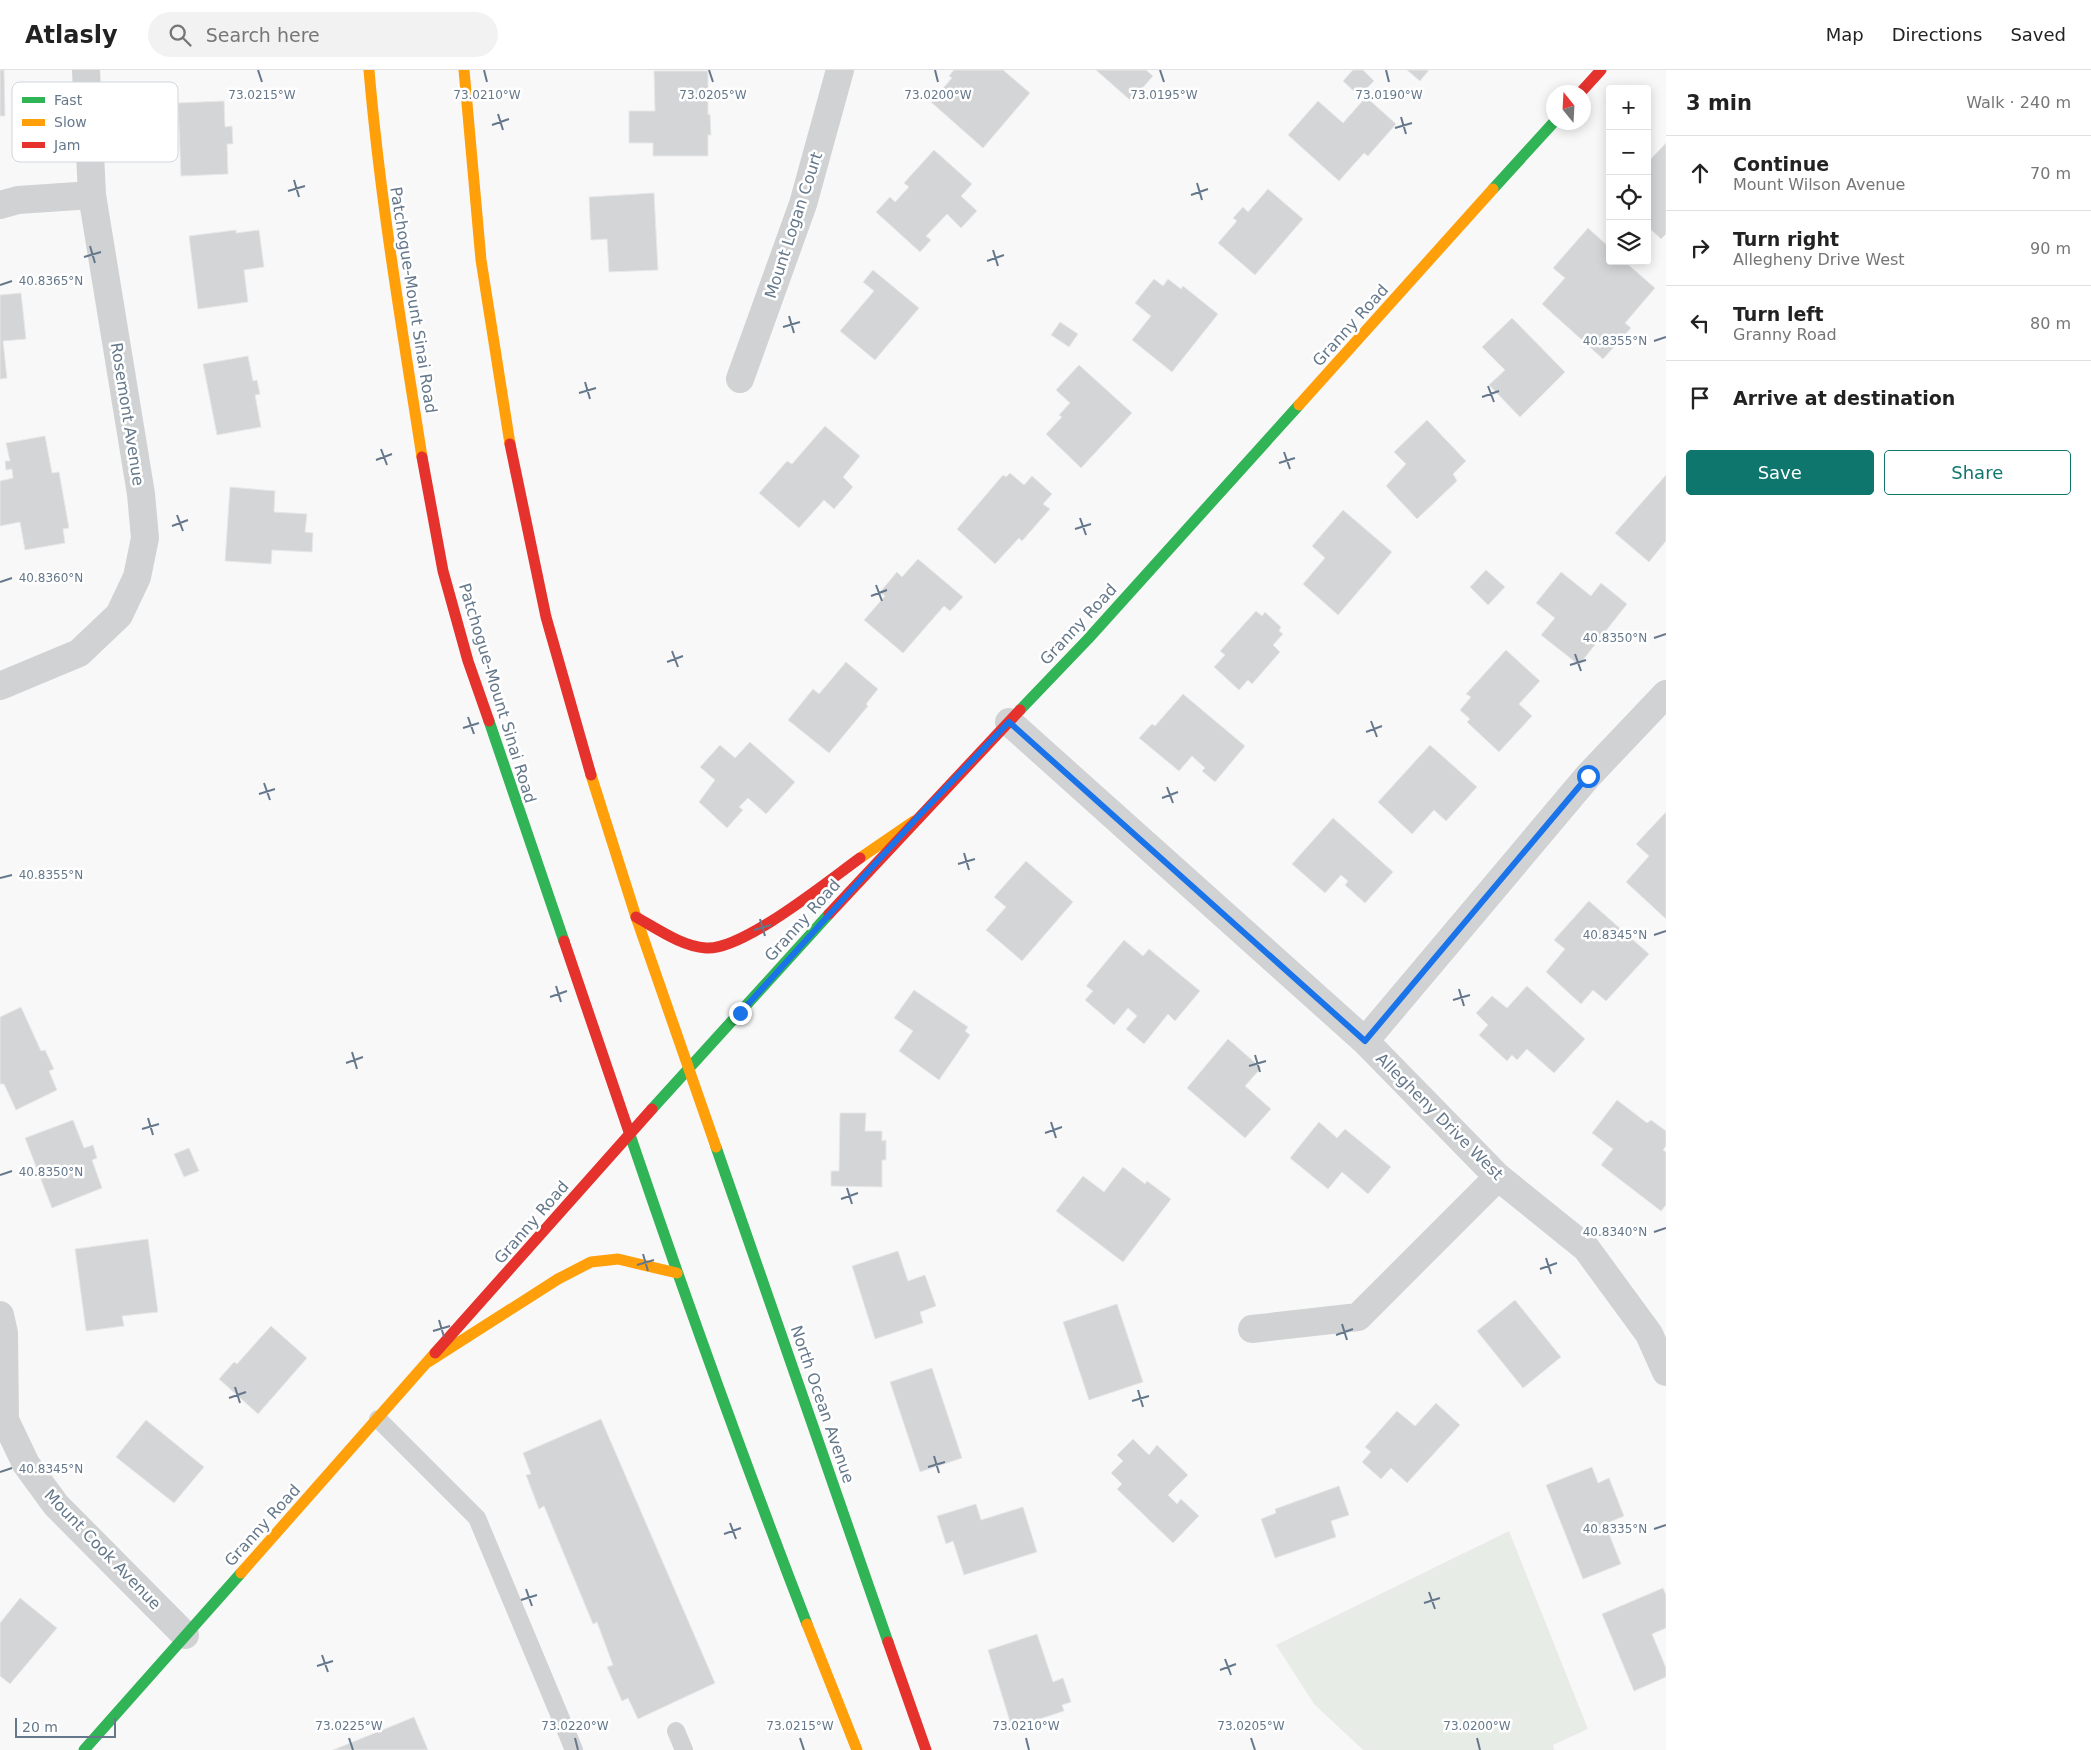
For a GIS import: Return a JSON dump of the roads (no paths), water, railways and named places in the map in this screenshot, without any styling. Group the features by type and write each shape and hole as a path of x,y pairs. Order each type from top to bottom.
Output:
{"main road":[{"name":"Patchogue-Mount Sinai Road","path":"369,70 375,142 391,261 425,473 443,570 471,670 629,1134"},
{"path":"464,70 476,209 491,332 512,456 537,575 568,696 602,815 688,1069"},
{"path":"1587,85 1601,70"},
{"name":"Granny Road","path":"84,1750 629,1134 914,821 1088,639 1547,130"},
{"path":"636,917 697,946 715,948 729,944 745,938 914,821"},
{"name":"North Ocean Avenue","path":"688,1069 926,1750"},
{"path":"629,1134 758,1498 857,1750"},
{"path":"428,1362 558,1279 591,1262 618,1259 677,1273"}],"street":[{"name":"Mount Logan Court","path":"740,379 803,204 840,70"},
{"name":"Rosemont Avenue","path":"0,686 79,653 119,615 137,577 145,538 141,494 92,195 90,162"},
{"path":"0,205 18,200 92,195"},
{"path":"1365,1041 1588,776 1666,694"},
{"name":"Allegheny Drive West","path":"1009,722 1365,1041 1498,1176 1586,1248 1649,1334 1666,1372"},
{"path":"1252,1329 1358,1317 1498,1176"},
{"name":"Mount Cook Avenue","path":"0,1315 4,1333 5,1420 26,1464 56,1504 185,1635"}],"lane":[{"path":"378,1419 477,1518 574,1750"},
{"path":"676,1731 684,1750"}]}
